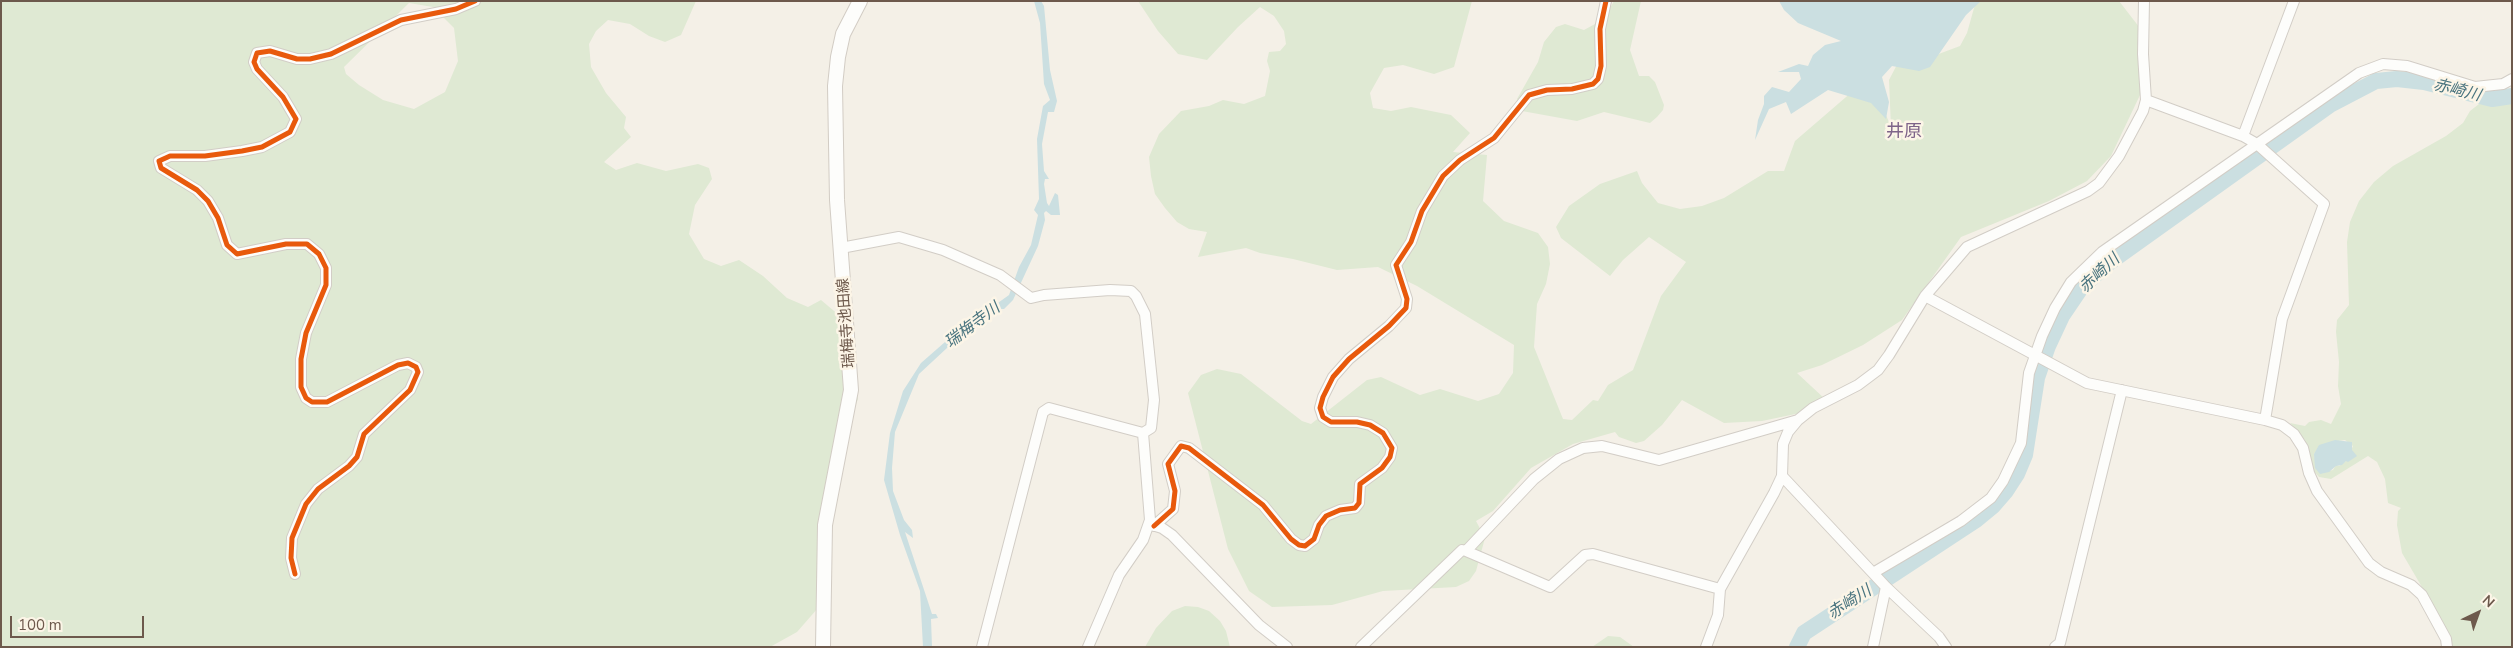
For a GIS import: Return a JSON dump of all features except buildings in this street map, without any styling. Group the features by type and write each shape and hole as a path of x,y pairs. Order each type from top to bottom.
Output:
{"main road":[{"name":"瑞梅寺池田線","path":"823,647 825,525 851,390 836,164 835,86 843,34 860,1"}],"street":[{"path":"295,574 291,558 292,538 306,504 318,489 350,466 357,457 364,434 410,390 418,372 416,367 408,363 398,364 327,402 312,402 306,398 301,387 301,359 306,333 326,285 326,268 319,254 307,244 286,244 237,254 227,245 218,218 208,201 196,190 161,168 159,161 170,156 205,156 242,152 262,147 290,132 296,120 283,97 257,69 254,62 258,53 270,51 297,59 310,59 331,54 402,20 456,9 475,1"},
{"path":"1088,647 1119,575 1151,525 1173,508 1175,492 1168,464 1181,446 1189,448 1263,505 1291,539 1299,545 1305,546 1314,539 1319,525 1326,516 1340,510 1355,508 1359,503 1360,484 1382,468 1390,457 1392,448 1384,433 1370,424 1331,422 1323,417 1320,408 1323,397 1334,377 1349,359 1389,326 1406,308 1405,292 1396,265 1411,242 1422,211 1443,176 1460,160 1494,138 1530,95 1547,90 1572,89 1593,84 1598,79 1601,66 1600,29 1606,1"},
{"path":"1706,647 1718,615 1720,589 1782,476 1783,444 1788,432 1798,420 1812,408 1858,385 1878,370 1925,296 1967,247 1976,241 2033,218 2088,191 2099,183 2119,156 2134,130 2146,100 2143,54 2144,1"},
{"path":"2243,136 2294,1"},
{"path":"1873,573 1961,521 1991,498 2003,480 2022,443 2029,374 2055,308 2071,282 2087,266 2180,196 2360,73 2383,64 2407,66 2475,87 2504,84 2512,79"},
{"path":"2146,100 2243,136 2268,154 2324,204 2282,319 2265,420"},
{"path":"841,248 899,236 943,250 1006,279 1031,298 1044,295 1110,290 1131,291 1136,296 1145,314 1154,400 1151,428 1143,433 1049,408 1044,412 982,647"},
{"path":"1925,296 2087,383 2282,425 2294,434 2303,448 2309,473 2317,491 2369,563 2381,572 2411,585 2422,595 2446,639 2447,647"},
{"path":"2056,647 2060,643 2122,390"},
{"path":"1466,551 1534,479 1559,459 1583,448 1602,446 1659,460 1798,420"},
{"path":"1143,433 1151,525"},
{"path":"1782,476 1886,587 1940,637 1946,647"},
{"path":"1151,525 1172,535 1259,625 1273,634 1287,647"},
{"path":"1360,647 1462,550 1550,587 1585,555 1593,554 1720,589"},
{"path":"1873,647 1886,587"}],"green space":[{"path":"1,1 696,1 681,35 665,42 649,36 630,24 608,20 596,31 589,44 591,67 606,93 626,117 624,128 631,137 604,162 616,170 637,163 666,171 698,164 709,168 712,179 695,205 689,234 704,259 721,266 739,260 763,276 787,298 808,307 821,300 840,316 858,399 827,480 818,608 797,632 770,647 1,647","holes":["409,3 433,7 454,28 458,61 445,92 414,109 383,100 359,85 346,74 344,67"]},
{"path":"1138,1 1472,1 1454,67 1434,74 1403,65 1384,68 1370,93 1373,108 1391,111 1411,107 1451,115 1470,133 1453,152 1487,155 1483,201 1504,221 1538,233 1548,247 1550,264 1546,284 1537,304 1534,347 1563,419 1572,420 1593,400 1598,401 1608,385 1633,370 1661,296 1686,262 1649,237 1623,260 1610,276 1561,238 1556,227 1569,206 1600,184 1637,171 1642,183 1658,203 1680,209 1702,206 1724,198 1768,171 1784,171 1795,141 1853,91 1881,103 1891,127 1889,80 1901,57 1920,61 1960,46 1967,33 1976,1 2119,1 2143,32 2140,95 2111,156 2087,181 2049,201 1961,237 1902,320 1863,345 1822,365 1797,373 1825,399 1805,412 1762,421 1724,423 1682,400 1662,425 1644,441 1636,443 1619,437 1615,432 1573,444 1531,468 1493,511 1476,521 1485,538 1476,571 1469,581 1456,587 1383,591 1332,605 1272,607 1249,591 1228,549 1188,393 1201,375 1217,369 1241,374 1302,421 1311,424 1367,380 1381,377 1420,395 1440,389 1478,401 1499,394 1513,373 1514,345 1417,286 1378,267 1337,270 1260,253 1246,248 1198,257 1207,232 1189,229 1177,222 1165,208 1155,194 1149,157 1159,134 1181,111 1209,106 1223,100 1244,104 1265,96 1270,71 1267,61 1269,52 1280,51 1286,44 1284,31 1274,16 1260,7 1207,60 1178,54 1158,31"},
{"path":"1614,1 1641,1 1630,50 1639,76 1649,76 1655,82 1664,105 1663,110 1650,123 1604,112 1577,121 1522,111 1517,99 1538,62 1544,42 1556,27 1565,24 1584,30 1595,24"},
{"path":"2512,93 2512,647 2451,647 2447,630 2402,553 2397,525 2398,511 2401,508 2388,503 2385,479 2377,462 2368,456 2331,479 2319,477 2313,470 2305,440 2290,423 2305,426 2309,422 2321,420 2331,424 2341,404 2338,386 2337,320 2349,305 2347,242 2350,222 2359,201 2374,182 2393,166 2446,136 2463,123 2470,111 2497,94","holes":["2345,440 2353,446 2346,461 2339,466 2336,465 2333,470 2324,472 2318,469 2314,454 2317,450 2331,442"]},
{"path":"1185,606 1198,607 1209,611 1220,621 1226,631 1230,647 1145,647 1156,628 1172,611"},
{"path":"1608,636 1620,637 1634,647 1592,647"}],"water":[{"name":"瑞梅寺川","path":"1034,1 1041,1 1044,6 1050,70 1057,101 1054,112 1048,112 1042,144 1044,171 1049,179 1045,179 1044,184 1049,206 1055,193 1058,195 1060,215 1051,215 1046,211 1044,213 1045,220 1038,246 1013,300 1004,309 1000,309 947,348 919,374 895,432 892,468 893,491 904,520 912,530 913,538 905,532 932,614 936,614 938,618 931,619 932,647 923,647 920,591 900,535 884,480 890,433 903,391 921,363 953,335 1009,295 1019,267 1031,245 1038,215 1034,210 1039,199 1037,139 1043,106 1050,100 1044,84 1040,23"},
{"path":"1779,1 1981,1 1966,15 1930,67 1919,71 1892,66 1882,77 1889,102 1886,119 1871,103 1828,90 1791,114 1786,102 1769,109 1755,140 1758,120 1764,104 1764,96 1772,87 1789,92 1801,79 1799,72 1778,72 1799,64 1808,66 1813,55 1825,45 1841,41 1798,23 1784,10"},
{"path":"2335,440 2352,442 2352,450 2357,456 2342,465 2336,466 2329,472 2320,474 2315,468 2314,454 2319,445"}],"waterway":[{"name":"赤崎川","path":"1797,647 1804,633 1976,520 1993,506 2006,491 2017,474 2025,455 2037,378 2048,346 2062,316 2081,288 2106,265 2330,105 2376,81 2397,79 2424,82 2492,99 2512,96"}],"cycle path":[{"path":"295,574 291,558 292,538 306,504 318,489 349,466 357,457 364,434 410,390 418,372 416,367 408,363 398,365 327,402 312,402 306,398 301,387 301,359 306,333 326,285 326,268 319,254 307,244 286,244 237,254 227,245 218,218 208,201 197,190 161,168 159,161 170,156 205,156 262,147 290,132 296,119 283,97 257,69 254,62 257,53 270,51 297,59 310,59 331,54 401,20 456,9 475,1"},
{"path":"1154,526 1173,509 1175,491 1168,464 1181,446 1189,448 1263,505 1291,539 1299,545 1305,546 1314,539 1319,525 1326,516 1340,510 1355,508 1359,503 1360,484 1382,468 1390,457 1392,448 1383,433 1370,425 1357,422 1331,422 1323,417 1320,408 1323,397 1333,377 1349,359 1389,326 1406,308 1407,299 1396,265 1411,242 1422,211 1443,176 1460,160 1494,138 1529,95 1547,90 1572,89 1593,84 1598,79 1601,66 1600,29 1606,1"}],"district":[{"name":"井原","path":"1904,133"}]}
